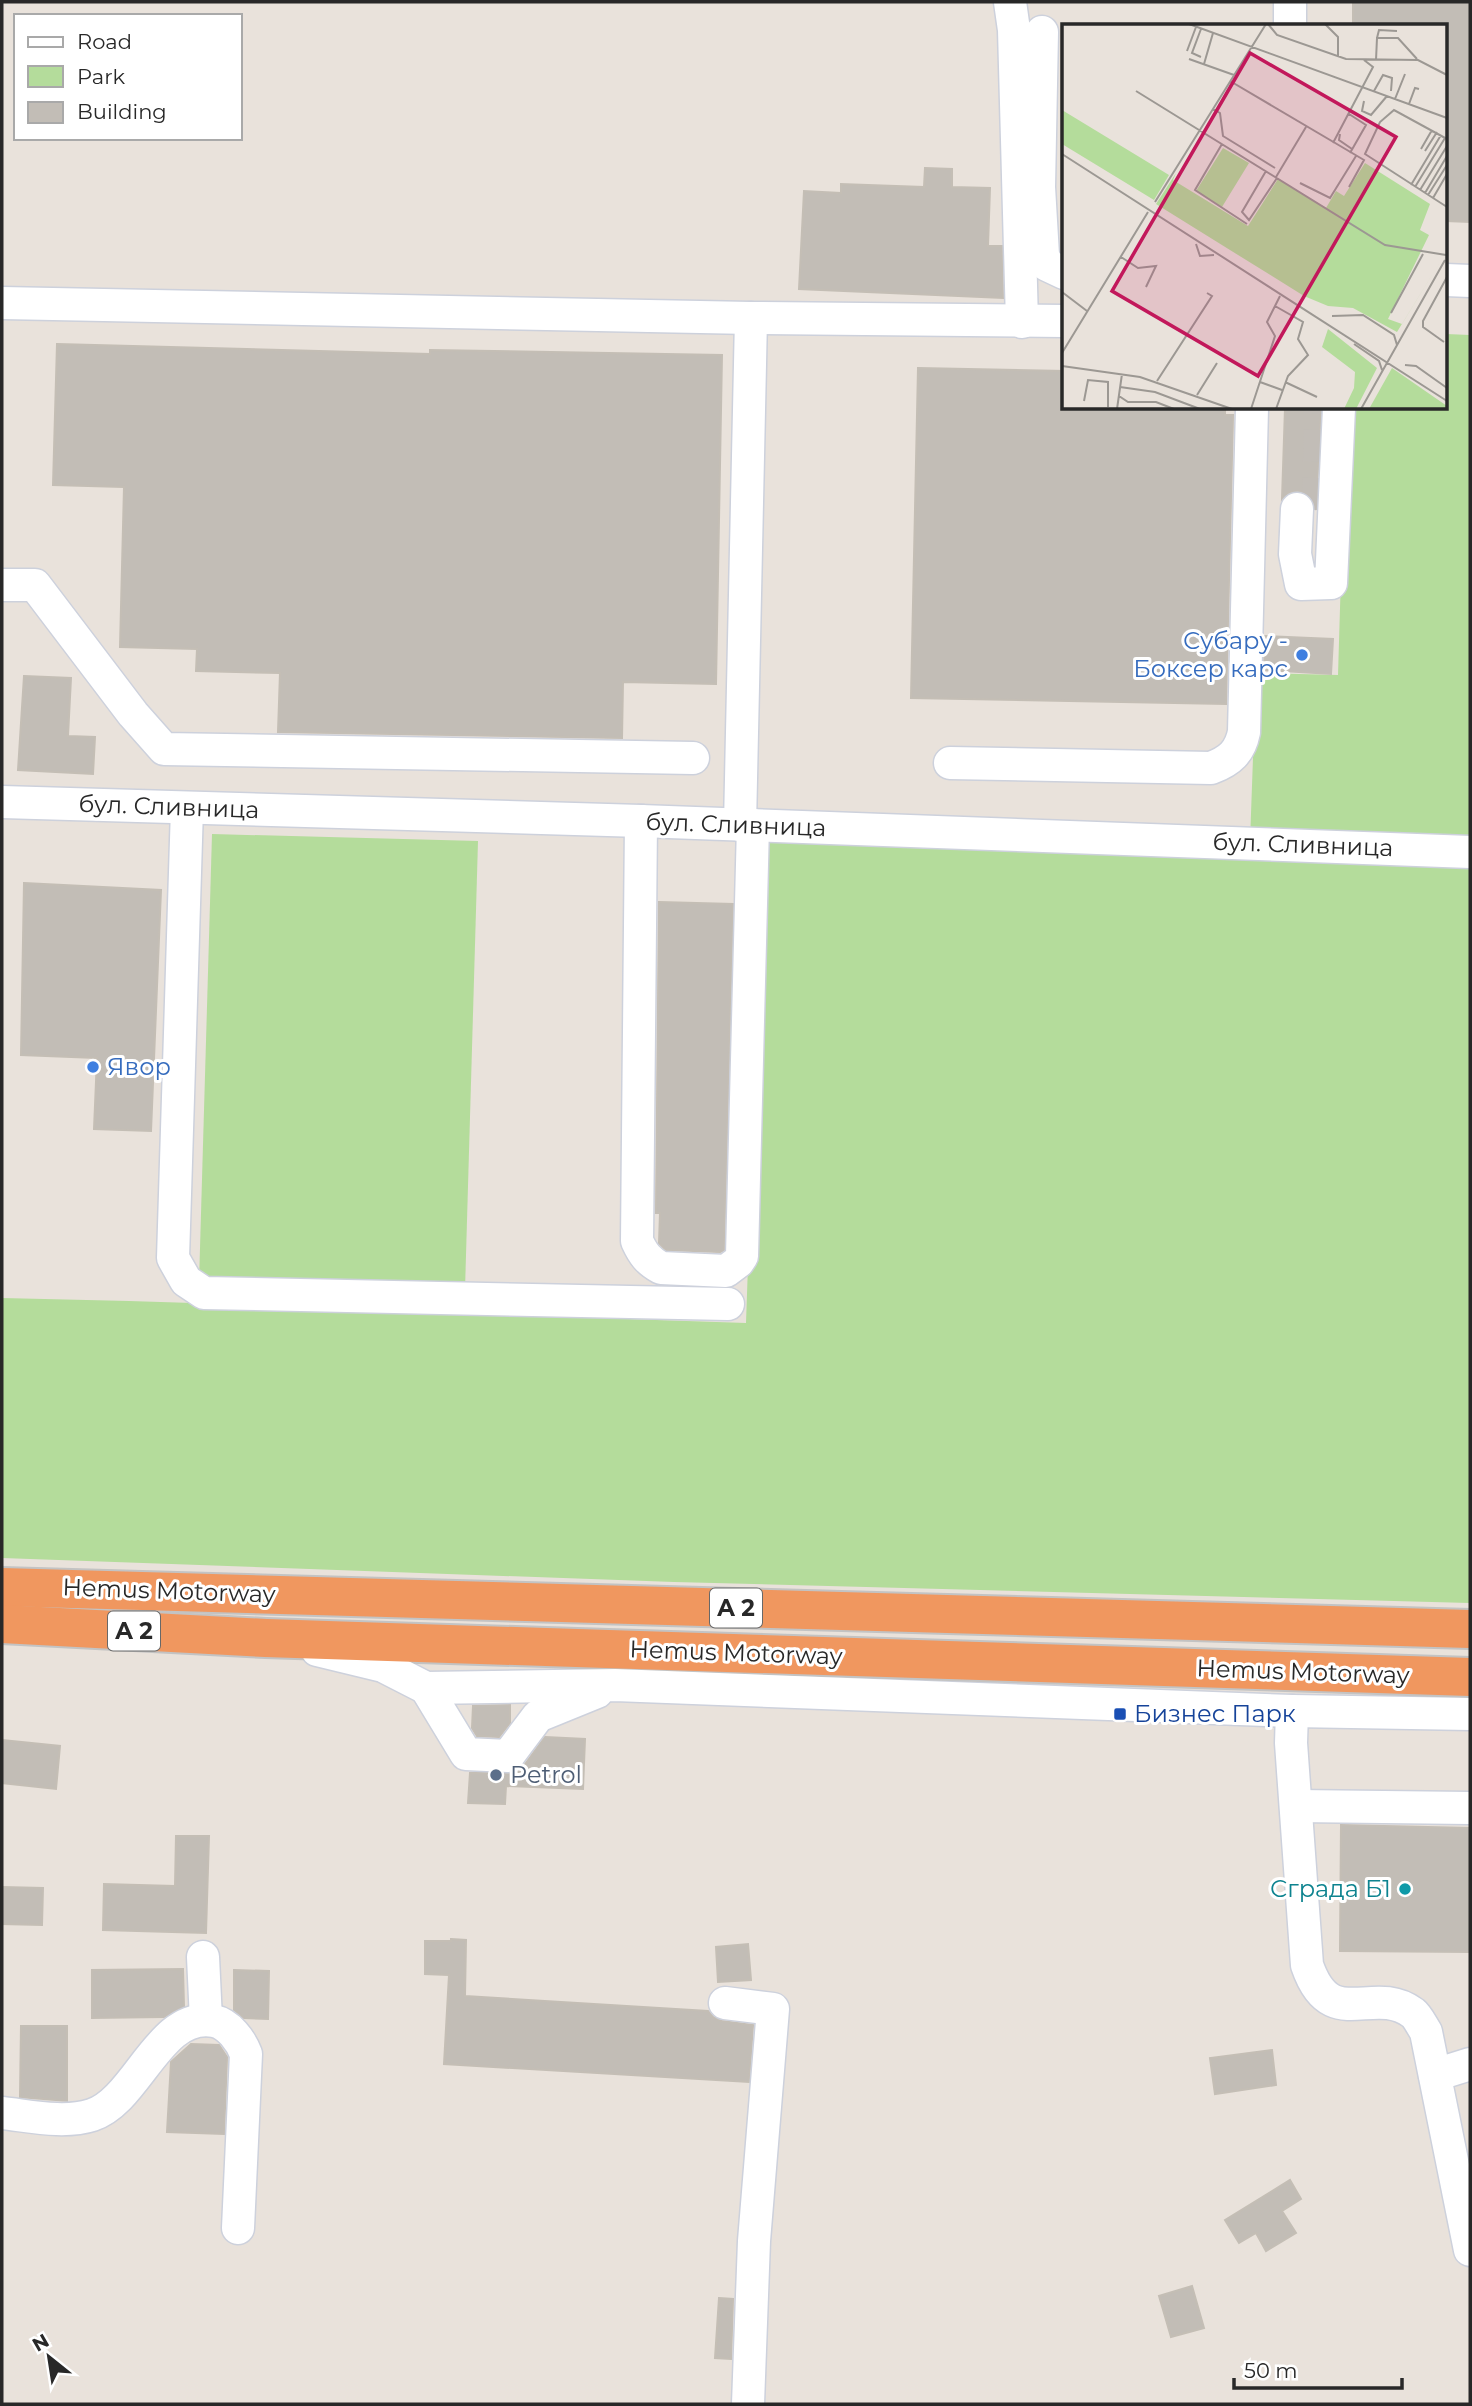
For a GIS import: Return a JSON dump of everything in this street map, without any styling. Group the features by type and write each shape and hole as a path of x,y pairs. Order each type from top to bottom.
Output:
{"highway":[{"name":"Hemus Motorway","path":"2,1587 1470,1629"},
{"name":"Hemus Motorway","path":"2,1624 266,1638 1470,1677"}],"street":[{"path":"1290,2 1290,24"},
{"path":"1032,24 1043,255 1047,265 1062,272"},
{"path":"1022,322 1032,24"},
{"path":"1448,279 1470,281"},
{"path":"2,303 751,318 1062,321"},
{"path":"641,821 637,1241 643,1254 662,1268 726,1271 742,1256 751,318"},
{"path":"950,764 1211,768 1225,763 1234,755 1242,745 1244,732 1252,410"},
{"path":"1308,510 1317,553 1312,585 1331,583 1339,410"},
{"path":"2,585 35,585 132,714 164,749 693,758"},
{"name":"бул. Сливница","path":"2,802 641,821 1470,852"},
{"path":"187,808 173,1258 187,1281 204,1293 728,1304"},
{"path":"266,1638 383,1666 426,1688 615,1685 1292,1711 1470,1714"},
{"path":"426,1688 466,1754 508,1756 538,1716 615,1685"},
{"path":"1292,1711 1291,1743 1307,1965 1313,1984 1323,1996 1337,2003 1392,2004 1414,2014 1426,2032 1470,2250"},
{"path":"1296,1806 1470,1808"},
{"path":"203,1957 206,2020"},
{"path":"725,2003 773,2008 754,2241 748,2404"},
{"path":"2,2113 67,2119 93,2115 115,2101 167,2038 180,2028 194,2021 220,2022 242,2043 246,2054 238,2228"},
{"path":"1435,2075 1470,2064"}],"green space":[{"path":"1448,334 1470,335 1470,1603 674,1582 2,1558 2,1298 746,1323 763,833 1250,842 1256,673 1338,675 1346,410 1448,410"},
{"path":"212,834 478,841 465,1290 199,1283"}],"building":[{"path":"1353,2 1470,2 1470,222 1448,221 1448,24 1353,24"},
{"path":"925,168 952,169 952,187 990,188 988,246 1002,246 1003,298 799,289 804,191 841,193 841,184 924,187"},
{"path":"57,344 430,354 430,350 722,355 716,684 623,682 622,738 278,732 280,673 196,671 197,649 120,647 124,487 53,485"},
{"path":"918,368 1062,371 1062,410 1225,410 1225,415 1233,415 1226,704 911,698"},
{"path":"1285,410 1321,410 1316,510 1313,500 1306,493 1288,493 1282,499"},
{"name":"Субару - Боксер карс","path":"1265,636 1333,639 1331,674 1264,670"},
{"path":"24,676 71,678 68,736 95,737 93,774 18,770"},
{"path":"24,883 161,890 151,1131 94,1129 97,1058 21,1055"},
{"path":"659,902 733,904 724,1250 720,1252 666,1250 659,1243 660,1213 656,1213"},
{"path":"510,1705 510,1723 499,1737 477,1736 472,1728 473,1706"},
{"path":"545,1737 585,1739 583,1789 506,1786 505,1804 468,1803 470,1773 515,1773 523,1767"},
{"path":"2,1740 60,1746 56,1789 2,1783"},
{"name":"Сграда Б1","path":"1341,1825 1470,1828 1470,1952 1340,1951"},
{"path":"176,1836 209,1836 206,1933 103,1930 104,1884 175,1886"},
{"path":"2,1887 43,1888 42,1925 2,1924"},
{"path":"466,1940 465,1996 708,2011 722,2021 753,2025 749,2082 444,2064 449,1975 425,1974 425,1941"},
{"path":"748,1944 751,1980 718,1982 716,1947"},
{"path":"183,1969 184,2007 164,2017 92,2018 92,1970"},
{"path":"234,1970 269,1971 268,2019 244,2018 234,2010"},
{"path":"21,2026 67,2026 67,2101 20,2097"},
{"path":"191,2044 219,2045 227,2057 224,2134 167,2132 171,2062"},
{"path":"1272,2050 1276,2085 1215,2094 1210,2058"},
{"path":"1290,2180 1301,2199 1282,2211 1296,2233 1266,2251 1256,2233 1239,2243 1225,2220"},
{"path":"1192,2286 1204,2328 1171,2337 1159,2296"},
{"path":"719,2298 733,2299 731,2359 715,2358"}],"tunnel":[{"path":"1318,510 1320,410"}],"place":[{"name":"Субару - Боксер карс","path":"1302,655"},
{"name":"Явор","path":"93,1067"},
{"name":"Бизнес Парк","path":"1120,1714"},
{"name":"Petrol","path":"496,1775"},
{"name":"Сграда Б1","path":"1405,1889"}]}
